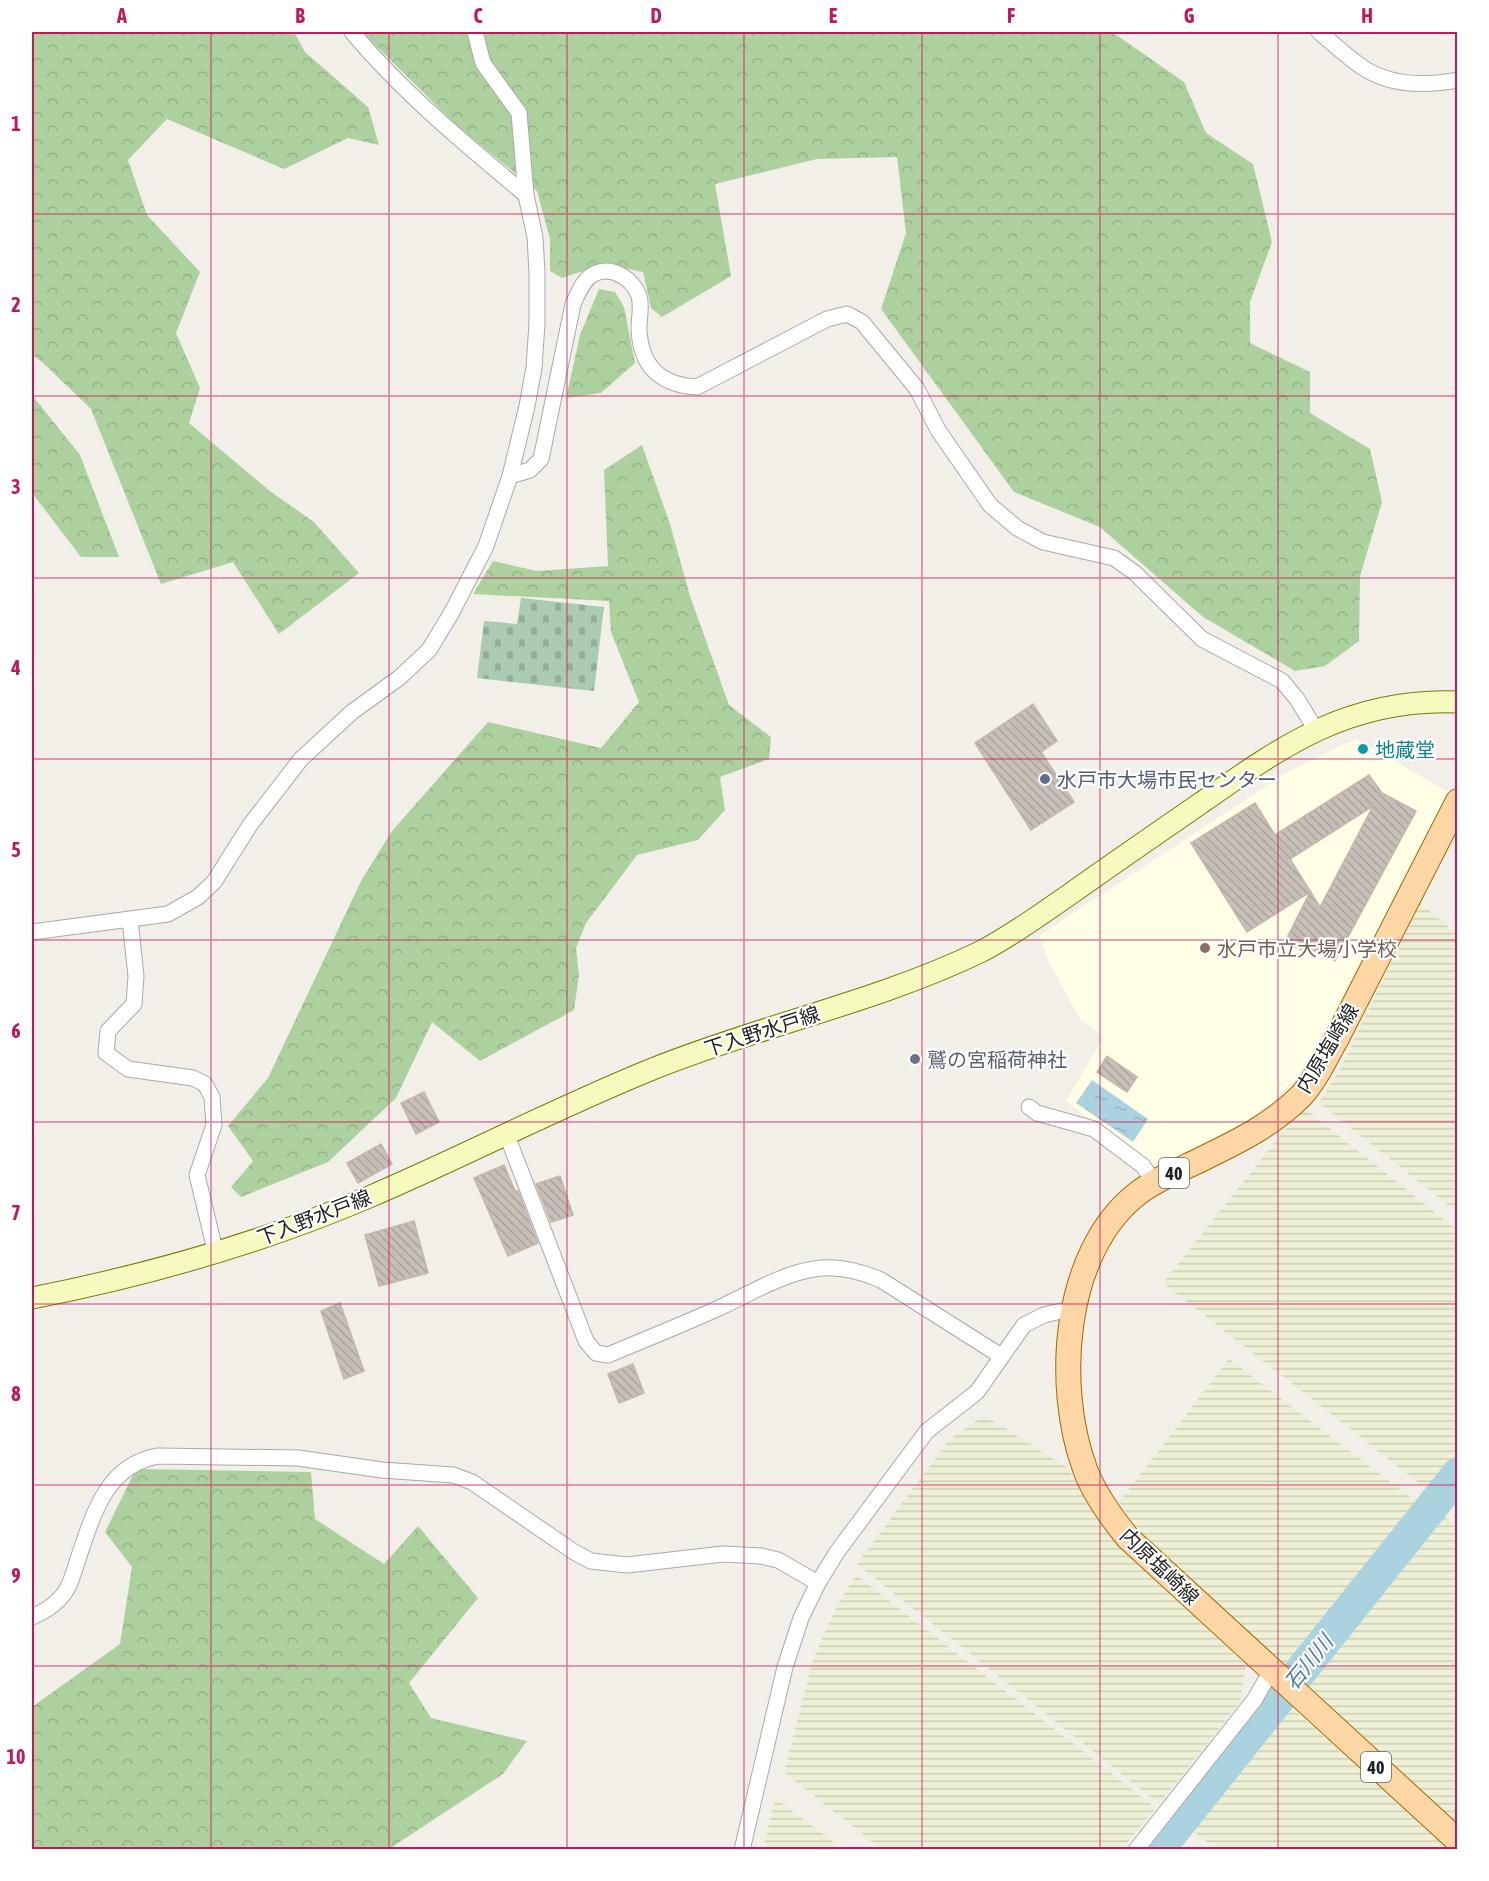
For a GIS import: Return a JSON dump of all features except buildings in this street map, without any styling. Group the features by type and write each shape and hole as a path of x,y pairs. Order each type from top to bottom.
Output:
{"main road":[{"name":"下入野水戸線","path":"32,1298 85,1288 216,1254 365,1199 591,1095 693,1053 878,994 983,950 1043,912 1268,756 1316,730 1354,714 1392,705 1433,701 1458,702"},
{"name":"内原塩崎線","path":"1458,801 1337,1038 1302,1095 1253,1134 1154,1182 1131,1200 1103,1232 1084,1270 1074,1311 1068,1370 1072,1420 1085,1470 1096,1494 1128,1538 1458,1841"}],"street":[{"path":"352,32 372,56 449,130 526,195"},
{"path":"32,932 168,914 198,897 214,882 250,825 301,759 336,726 399,678 429,650 452,612 486,546 510,476 527,406 534,368 537,323 535,237 526,195 519,113 483,63 475,32"},
{"path":"1319,32 1363,68 1383,78 1436,84 1458,80"},
{"path":"510,476 530,470 541,459 573,304 582,285 594,274 614,272 625,276 634,285 640,298 641,350 649,366 680,386 697,387 827,319 847,314 862,322 917,389 938,430 990,505 1017,528 1043,542 1114,558 1135,573 1202,639 1282,681 1297,699 1316,730"},
{"path":"130,920 136,976 135,1004 108,1031 106,1053 128,1069 193,1078 205,1084 212,1097 214,1125 197,1175 216,1254"},
{"path":"1029,1107 1037,1113 1094,1129 1143,1166 1154,1182"},
{"path":"506,1133 586,1341 596,1353 608,1355 784,1278 813,1269 834,1267 881,1280 1001,1356"},
{"path":"742,1850 785,1667 801,1618 818,1583 837,1552 927,1431 977,1392 1024,1325 1044,1315 1074,1311"},
{"path":"32,1617 56,1603 68,1588 88,1527 100,1500 113,1480 141,1459 158,1456 272,1457 382,1470 453,1475 472,1482 574,1552 591,1561 627,1565 723,1554 761,1556 778,1560 818,1583"},
{"path":"1136,1850 1255,1700 1282,1680"}],"shaded area":[{"name":"水戸市立大場小学校","path":"1356,739 1448,792 1327,1027 1298,1076 1271,1103 1246,1122 1154,1168 1066,1101 1104,1037 1080,1019 1048,960 1039,936 1289,771"},
{"path":"1420,903 1457,934 1457,1212 1319,1103 1341,1067"},
{"path":"1303,1107 1457,1230 1457,1453 1428,1490 1163,1283"},
{"path":"1229,1359 1417,1502 1286,1667 1158,1556 1119,1502"},
{"path":"984,1415 1068,1468 1089,1506 1117,1544 1246,1665 1240,1702 1159,1804 857,1564 949,1440"},
{"path":"1442,1514 1457,1527 1457,1825 1418,1791 1308,1685"},
{"path":"856,1575 1156,1808 1122,1849 881,1849 784,1772 813,1660 835,1610"},
{"path":"1290,1706 1448,1849 1216,1849 1193,1831"},
{"path":"775,1798 843,1849 763,1849"}],"green space":[{"path":"32,32 294,32 305,52 368,107 379,145 348,138 284,169 167,119 128,160 147,215 200,272 176,333 200,388 189,423 271,492 314,522 359,573 279,634 233,562 161,584 91,409 32,355"},
{"path":"362,32 1112,32 1184,82 1206,133 1253,164 1272,242 1250,302 1250,343 1310,372 1310,413 1370,449 1382,502 1360,576 1359,641 1325,666 1295,671 1203,617 1100,527 1014,492 881,309 906,233 897,157 817,159 715,184 731,276 662,317 651,308 643,272 611,267 584,271 562,278 550,271 550,239 537,191 456,125"},
{"path":"599,289 615,292 624,307 635,363 601,393 566,398 580,335"},
{"path":"32,395 80,455 119,557 81,557 32,493"},
{"path":"642,445 670,524 690,596 729,705 771,737 769,759 720,777 725,810 698,840 637,855 586,923 576,948 579,975 574,1010 480,1061 432,1022 396,1098 328,1162 241,1197 231,1187 253,1161 228,1126 268,1078 361,881 392,831 488,722 601,748 639,702 611,632 609,601 473,594 493,561 537,571 608,566 604,470"},
{"path":"521,598 604,607 594,691 477,678 484,621 517,624"},
{"path":"136,1469 311,1472 315,1519 384,1564 418,1526 478,1598 409,1683 431,1718 527,1741 503,1774 389,1849 32,1849 32,1707 120,1644 132,1567 105,1532"}],"water":[{"path":"1092,1080 1148,1119 1133,1142 1076,1103"}],"waterway":[{"name":"石川川","path":"1158,1850 1458,1474"}],"place":[{"name":"地蔵堂","path":"1363,749"},
{"name":"水戸市大場市民センター","path":"1045,779"},
{"name":"水戸市立大場小学校","path":"1205,948"},
{"name":"鷲の宮稲荷神社","path":"915,1059"}]}
